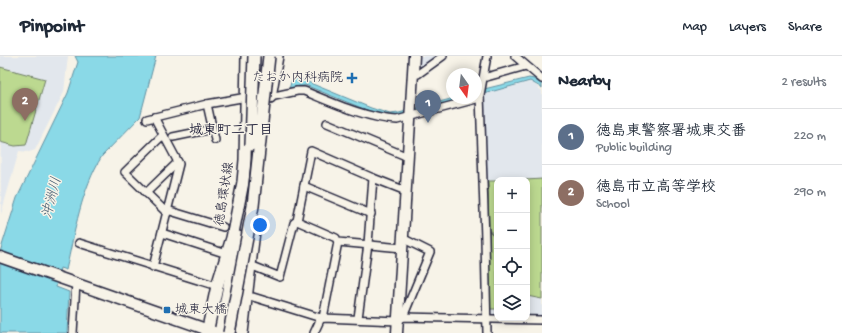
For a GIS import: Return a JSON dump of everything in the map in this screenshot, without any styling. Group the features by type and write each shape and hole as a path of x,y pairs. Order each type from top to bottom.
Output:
{"main road":[{"name":"徳島環状線","path":"214,332 217,286 234,228 244,171 247,56"},
{"path":"214,332 227,299 240,223 251,145 254,56"},
{"path":"236,333 245,250 256,176 269,56"},
{"path":"242,333 270,97 277,56"},
{"path":"229,333 245,250"}],"street":[{"path":"401,319 403,243 414,56"},
{"path":"412,75 418,74 443,56"},
{"path":"482,83 487,56"},
{"path":"515,56 542,79"},
{"path":"483,78 526,66"},
{"path":"153,267 179,164 163,135 150,118 207,104 247,97 270,97 297,91 304,91 378,117 397,120 410,114 446,104"},
{"path":"207,104 215,140"},
{"path":"480,104 487,319 486,333"},
{"path":"327,124 408,157"},
{"path":"173,137 212,129"},
{"path":"163,135 125,172 167,211 223,227"},
{"path":"250,267 255,267 280,277 294,223 297,221 311,151 406,191"},
{"path":"146,193 178,162"},
{"path":"358,318 368,244 373,178"},
{"path":"304,186 371,214"},
{"path":"297,221 336,238 338,242 322,318 314,333"},
{"path":"162,233 227,254"},
{"path":"338,242 368,244 403,243 430,252 401,319 397,333"},
{"path":"79,243 217,286"},
{"path":"0,257 214,332"},
{"path":"72,282 73,333"},
{"path":"253,296 322,318 542,320"}],"shaded area":[{"path":"0,56 68,56 64,92 35,150 29,152 19,151 1,214"},
{"path":"420,56 439,56 419,70"},
{"path":"529,82 533,83 542,91 542,316 530,316 530,177 494,177 494,316 490,316 484,94"}],"green space":[{"path":"0,67 45,79 26,145 15,146 0,142"},
{"path":"542,179 542,299 530,297 530,180"},
{"path":"488,181 494,181 494,234 489,230"},
{"path":"489,231 494,236 494,309 490,309"}],"water":[{"name":"沖洲川","path":"75,56 156,56 140,117 102,156 95,169 84,197 66,270 60,268 56,287 69,292 67,333 0,333 0,252 17,198 68,93 78,62"},
{"path":"293,76 371,108 390,114 446,100 446,104 397,117 369,111 305,85 289,89"},
{"path":"529,78 534,79 542,85 542,88 530,81 482,94 482,90"}],"place":[{"name":"たおか内科病院","path":"352,78"},
{"name":"徳島市立高等学校","path":"25,121"},
{"name":"徳島東警察署城東交番","path":"428,123"},
{"name":"城東大橋","path":"167,310"}],"district":[{"name":"城東町二丁目","path":"231,131"}]}
